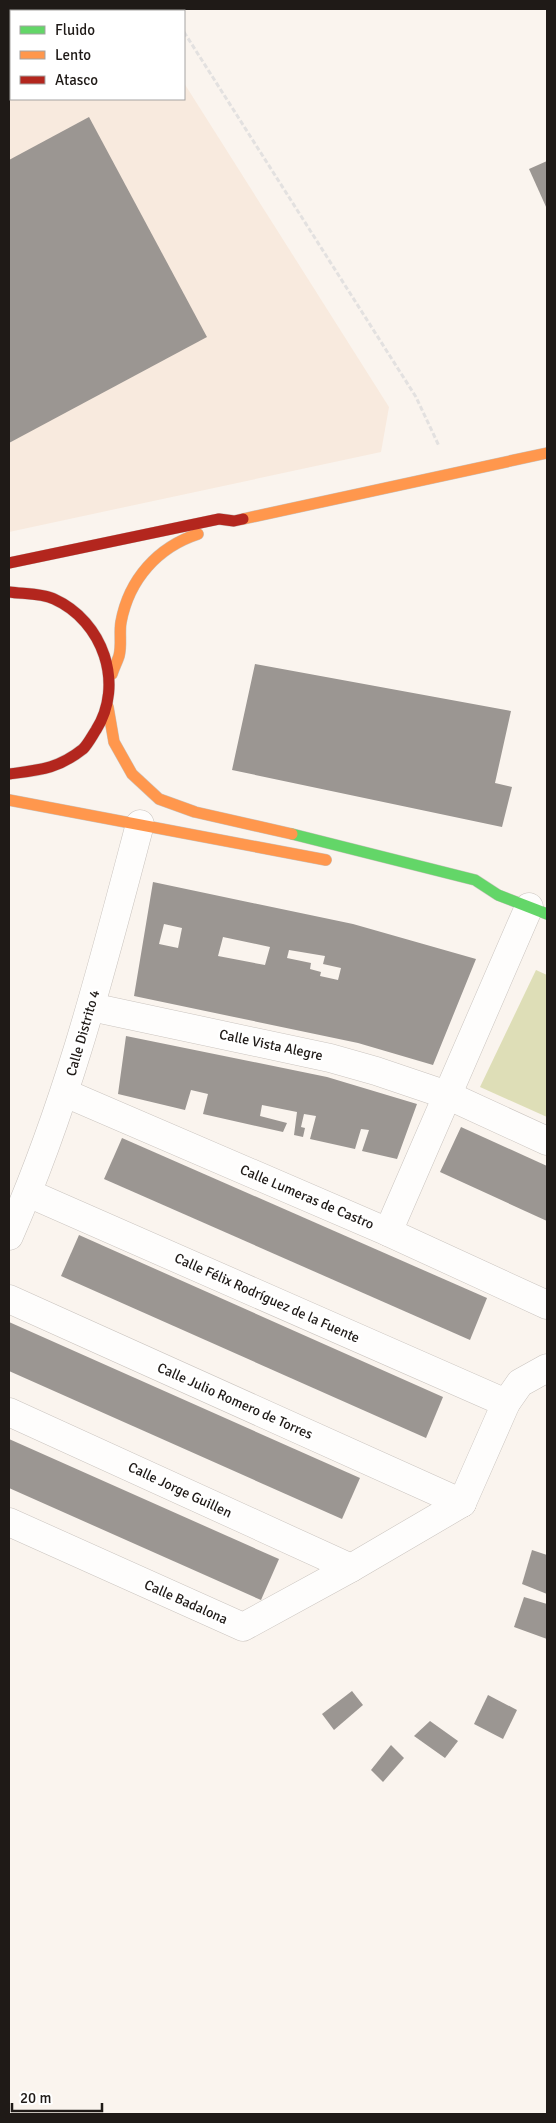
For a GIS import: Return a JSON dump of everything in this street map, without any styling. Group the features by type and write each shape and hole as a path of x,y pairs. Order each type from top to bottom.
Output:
{"main road":[{"path":"111,675 119,656 121,623 127,600 146,566 172,544 189,536 221,528 234,521 547,453"},
{"path":"9,563 219,519 234,521"},
{"path":"9,592 25,591 47,595 67,604 84,617 97,634 107,654 111,675 108,707 114,742 132,774 158,799 195,812 475,880 498,895 538,910"},
{"path":"9,774 23,775 51,769 76,755 90,742 101,725 108,707"},
{"path":"23,775 34,784"},
{"path":"9,800 130,817 340,863"},
{"path":"479,896 498,895"}],"street":[{"name":"Calle Distrito 4","path":"9,1236 28,1193 65,1093 91,1006 130,817"},
{"path":"388,1232 447,1095 538,910"},
{"name":"Calle Vista Alegre","path":"91,1006 330,1058 447,1095 547,1141"},
{"name":"Calle Lumeras de Castro","path":"65,1093 388,1232 547,1305"},
{"name":"Calle Félix Rodríguez de la Fuente","path":"28,1193 506,1403"},
{"name":"Calle Julio Romero de Torres","path":"9,1299 462,1503"},
{"path":"462,1503 506,1403 520,1383 547,1368"},
{"name":"Calle Jorge Guillen","path":"9,1412 351,1568"},
{"name":"Calle Badalona","path":"9,1522 243,1627 351,1568 462,1503"}],"path":[{"path":"185,34 416,397 453,474"}],"shaded area":[{"path":"9,9 137,9 10,10 10,100 185,100 185,85 389,407 381,452 9,532"}],"green space":[{"path":"536,970 547,975 547,1117 480,1087"}],"building":[{"path":"89,117 207,337 9,443 9,160"},
{"path":"547,161 547,209 529,169"},
{"path":"255,664 511,711 495,783 512,787 502,827 232,770"},
{"path":"153,882 353,924 476,959 433,1065 358,1043 134,996","holes":["164,924 182,928 178,948 159,944","223,937 270,947 265,965 218,956","289,950 325,956 323,964 341,968 338,980 320,976 321,972 310,969 311,963 287,958"]},
{"path":"126,1036 327,1077 417,1104 397,1159 362,1151 369,1130 361,1129 355,1149 310,1139 316,1116 304,1114 301,1127 305,1128 303,1137 294,1135 297,1112 262,1105 260,1116 287,1123 283,1132 203,1114 208,1094 191,1090 185,1110 118,1094"},
{"path":"461,1127 547,1166 547,1221 440,1172"},
{"path":"122,1138 487,1298 470,1340 104,1179"},
{"path":"79,1235 443,1397 426,1438 61,1276"},
{"path":"9,1322 360,1478 342,1519 9,1371"},
{"path":"9,1439 279,1559 261,1600 9,1488"},
{"path":"532,1550 547,1555 547,1594 522,1584"},
{"path":"524,1597 547,1604 547,1639 514,1627"},
{"path":"352,1691 363,1705 334,1730 322,1714"},
{"path":"488,1695 517,1710 503,1739 474,1724"},
{"path":"430,1721 458,1741 445,1758 414,1736"},
{"path":"391,1745 404,1758 383,1782 371,1770"}],"traffic: fast":[{"path":"292,834 475,880 498,895 547,914"}],"traffic: slow":[{"path":"243,519 547,453"},
{"path":"112,674 120,652 120,626 125,606 138,579 158,556 170,547 198,534"},
{"path":"108,707 114,742 132,774 159,799 195,812 292,834"},
{"path":"9,800 326,860"}],"traffic: jam":[{"path":"9,563 219,519 234,521 243,519"},
{"path":"9,592 49,597 71,609 85,622 96,638 104,656 108,674 109,693 105,712 83,749 57,765 39,770 9,774"}]}
